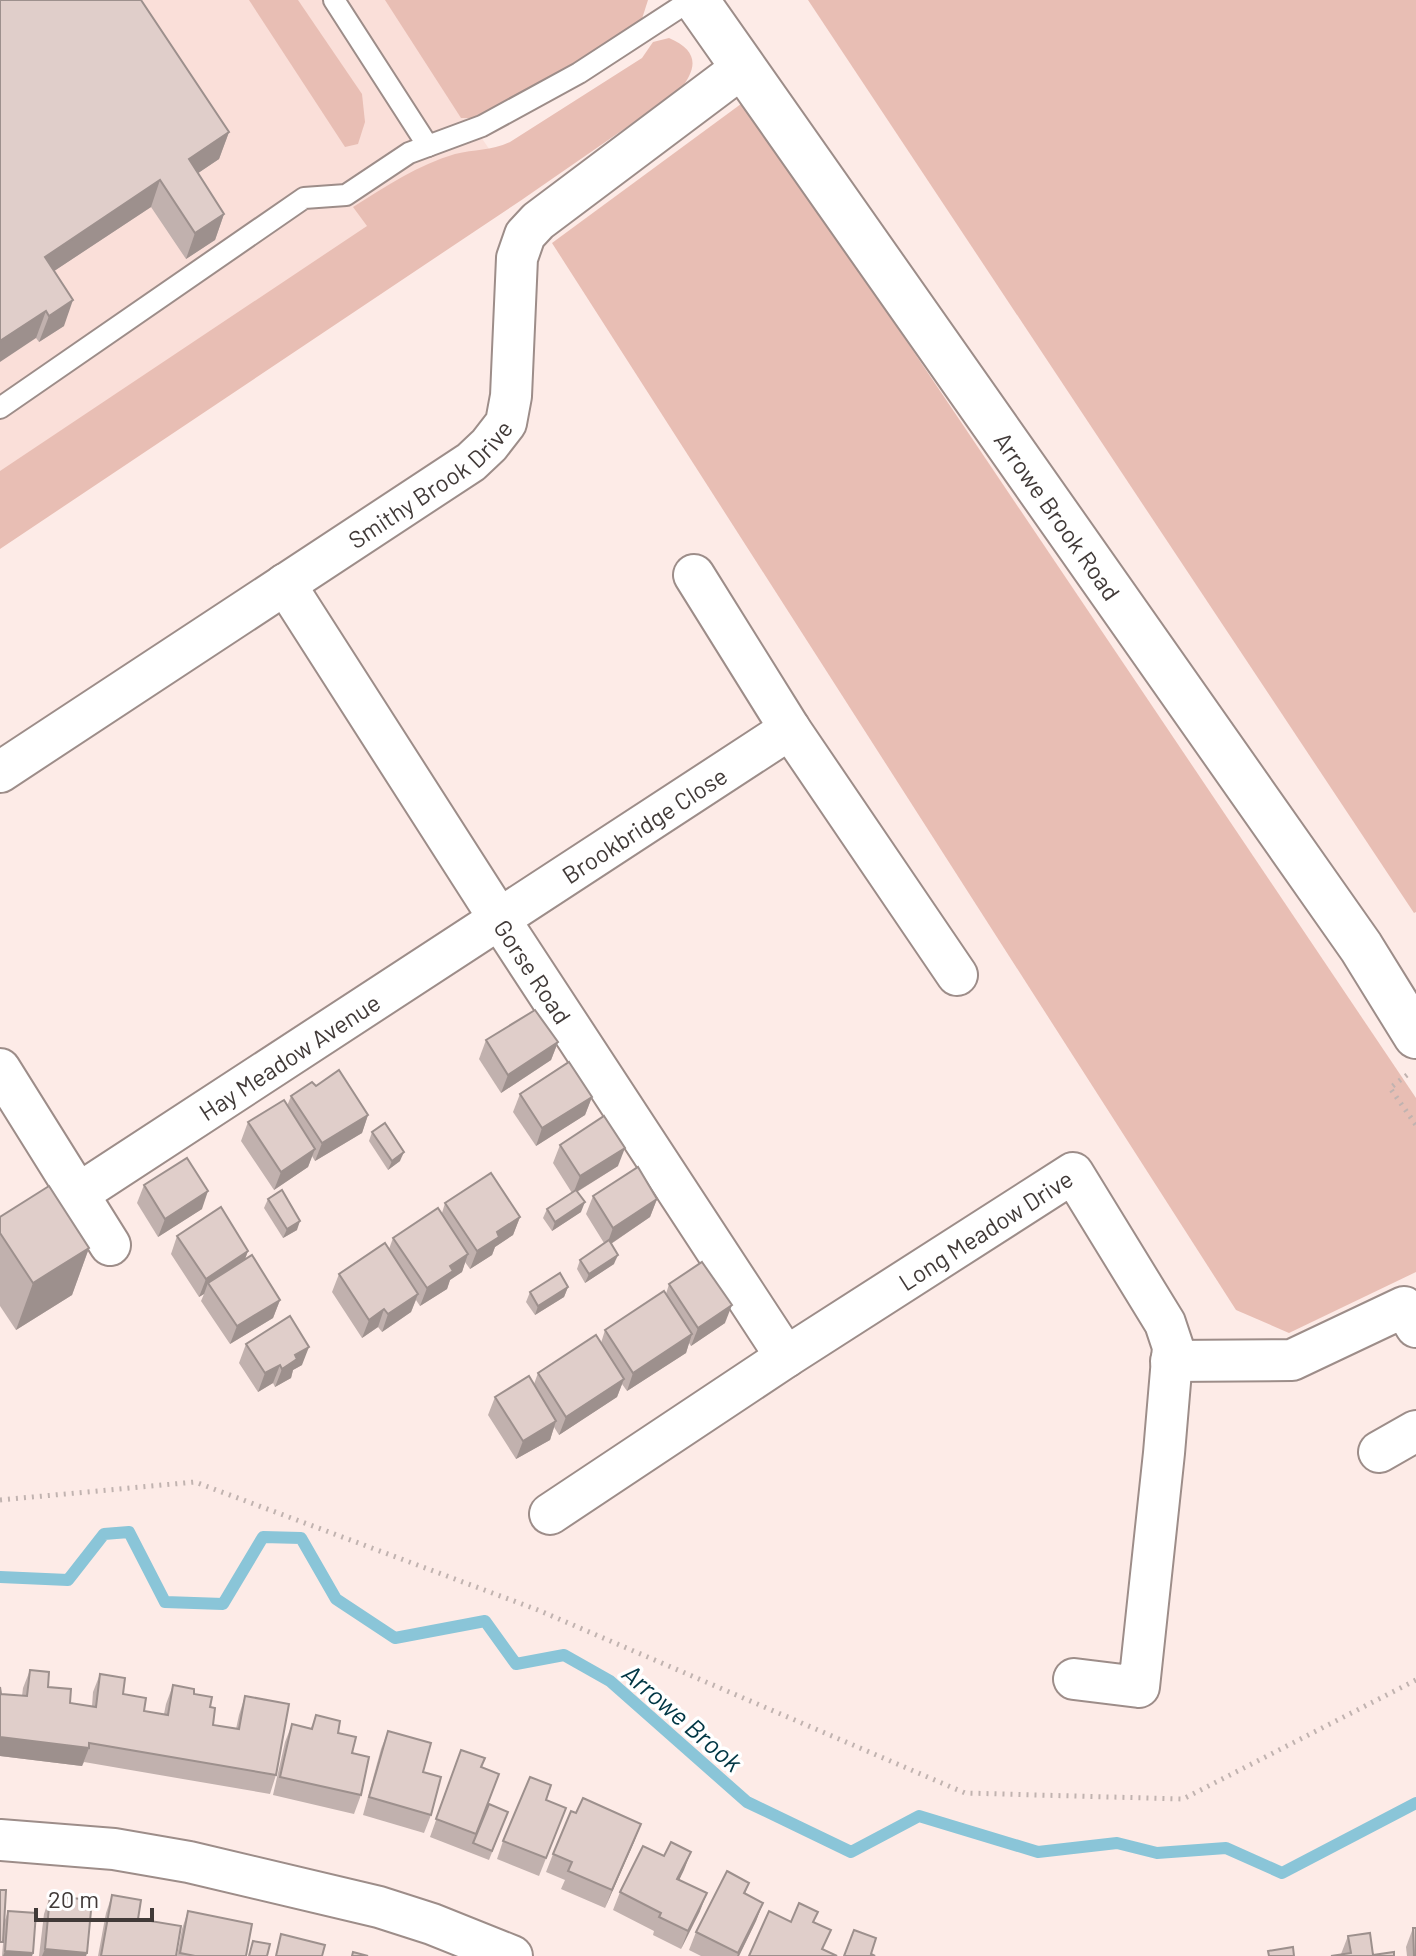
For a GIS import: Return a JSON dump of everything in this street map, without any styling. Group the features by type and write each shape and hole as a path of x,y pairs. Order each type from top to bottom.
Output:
{"street":[{"name":"Arrowe Brook Road","path":"694,0 1361,947 1416,1036"},
{"name":"Smithy Brook Drive","path":"0,772 471,462 489,445 506,423 511,396 517,258 525,235 538,221 743,67"},
{"path":"694,575 790,729 957,975"},
{"name":"Gorse Road","path":"285,584 786,1357"},
{"name":"Brookbridge Close","path":"500,920 790,729"},
{"name":"Hay Meadow Avenue","path":"78,1194 500,920"},
{"path":"0,1069 110,1245"},
{"name":"Long Meadow Drive","path":"550,1514 786,1357 1073,1173 1165,1323 1173,1347 1139,1687 1074,1679"},
{"path":"1171,1361 1292,1360 1404,1307 1416,1327"},
{"path":"1379,1452 1416,1431"},
{"path":"0,1840 114,1849 189,1862 379,1907 512,1956"}],"lane":[{"path":"334,0 428,146"},
{"path":"0,408 304,198 346,195 409,153 482,126 579,73 694,0"}],"path":[{"path":"1416,1068 1390,1088 1416,1125"},
{"path":"0,1500 195,1482 538,1610 965,1793 1183,1799 1416,1680"}],"shaded area":[{"path":"0,0 388,0 523,199 0,543"},
{"path":"249,0 298,0 362,94 365,122 358,144 345,147"},
{"path":"385,0 648,0 640,25 489,118 461,118"},
{"path":"808,0 1416,0 1416,912 1414,913"},
{"path":"669,38 686,49 692,61 690,75 679,91 0,549 0,471 367,226 353,207 428,164 455,154 510,142 642,58 653,42"},
{"path":"745,101 1416,1098 1416,1272 1289,1333 1236,1310 552,243"}],"building":[{"path":"0,0 141,0 229,132 189,159 224,214 195,233 160,180 45,257 73,300 49,316 46,311 0,341"},
{"path":"535,1010 558,1042 508,1075 486,1040"},
{"path":"569,1062 592,1097 542,1128 520,1094"},
{"path":"339,1070 368,1115 322,1143 291,1096 312,1082 316,1086"},
{"path":"284,1100 315,1149 281,1172 248,1122"},
{"path":"604,1116 625,1148 580,1176 560,1145"},
{"path":"385,1123 404,1152 392,1161 372,1132"},
{"path":"187,1158 208,1191 165,1219 144,1185"},
{"path":"638,1167 657,1199 613,1228 593,1196"},
{"path":"491,1173 520,1217 497,1232 499,1237 477,1251 445,1203"},
{"path":"49,1186 89,1248 33,1283 0,1233 0,1217"},
{"path":"282,1190 300,1221 287,1229 268,1199"},
{"path":"576,1190 585,1202 555,1222 547,1209"},
{"path":"221,1207 248,1251 206,1279 177,1236"},
{"path":"438,1208 468,1254 450,1266 453,1271 427,1288 393,1238"},
{"path":"609,1240 618,1255 589,1274 580,1260"},
{"path":"385,1243 418,1294 388,1314 384,1309 369,1320 339,1274"},
{"path":"252,1255 280,1300 237,1326 208,1283"},
{"path":"702,1262 732,1305 698,1328 669,1284"},
{"path":"560,1273 568,1287 538,1306 530,1292"},
{"path":"664,1291 692,1334 633,1373 605,1330"},
{"path":"290,1316 309,1347 295,1355 297,1359 282,1369 280,1365 265,1373 246,1344"},
{"path":"596,1335 624,1379 566,1417 538,1373"},
{"path":"529,1376 556,1421 523,1441 495,1397"},
{"path":"30,1670 49,1672 48,1687 71,1689 70,1703 96,1707 100,1674 125,1678 123,1694 146,1698 144,1711 168,1715 173,1685 194,1689 194,1694 212,1697 210,1707 215,1708 213,1725 239,1729 245,1696 289,1704 276,1775 89,1743 89,1748 0,1737 0,1687 1,1694 27,1696"},
{"path":"316,1715 340,1721 338,1733 356,1737 352,1753 369,1757 361,1795 280,1777 292,1724 312,1729"},
{"path":"388,1731 431,1743 423,1772 441,1777 431,1815 369,1797"},
{"path":"461,1750 485,1758 481,1767 499,1774 476,1834 436,1819"},
{"path":"530,1777 551,1785 546,1800 566,1808 546,1858 503,1841"},
{"path":"583,1798 641,1824 612,1890 568,1871 572,1862 553,1854 571,1811 576,1813"},
{"path":"489,1804 508,1812 492,1851 473,1843"},
{"path":"671,1842 691,1852 677,1879 707,1893 688,1931 620,1892 643,1846 664,1856"},
{"path":"727,1871 749,1883 744,1893 763,1903 738,1953 696,1932"},
{"path":"0,1890 6,1890 3,1942 0,1942"},
{"path":"112,1895 141,1900 138,1919 181,1926 176,1956 101,1956"},
{"path":"50,1896 92,1900 87,1953 45,1949"},
{"path":"799,1903 818,1912 813,1922 831,1930 822,1949 837,1956 749,1956 769,1911 791,1922"},
{"path":"8,1911 36,1913 33,1953 5,1951"},
{"path":"188,1911 252,1924 246,1956 180,1953"},
{"path":"1413,1928 1416,1928 1416,1956 1414,1956"},
{"path":"854,1930 876,1938 871,1954 875,1956 844,1956"},
{"path":"1370,1933 1373,1955 1394,1952 1394,1956 1331,1956 1351,1953 1348,1936"},
{"path":"281,1934 325,1945 322,1956 276,1956"},
{"path":"253,1941 270,1944 267,1956 249,1956"},
{"path":"1293,1947 1294,1956 1269,1956 1268,1951"}],"waterway":[{"name":"Arrowe Brook","path":"0,1577 68,1580 104,1534 129,1532 165,1602 223,1604 263,1537 301,1538 336,1599 395,1638 485,1621 516,1664 564,1655 610,1681 747,1802 851,1852 919,1816 1038,1852 1117,1843 1157,1853 1226,1848 1282,1873 1416,1803"}]}
